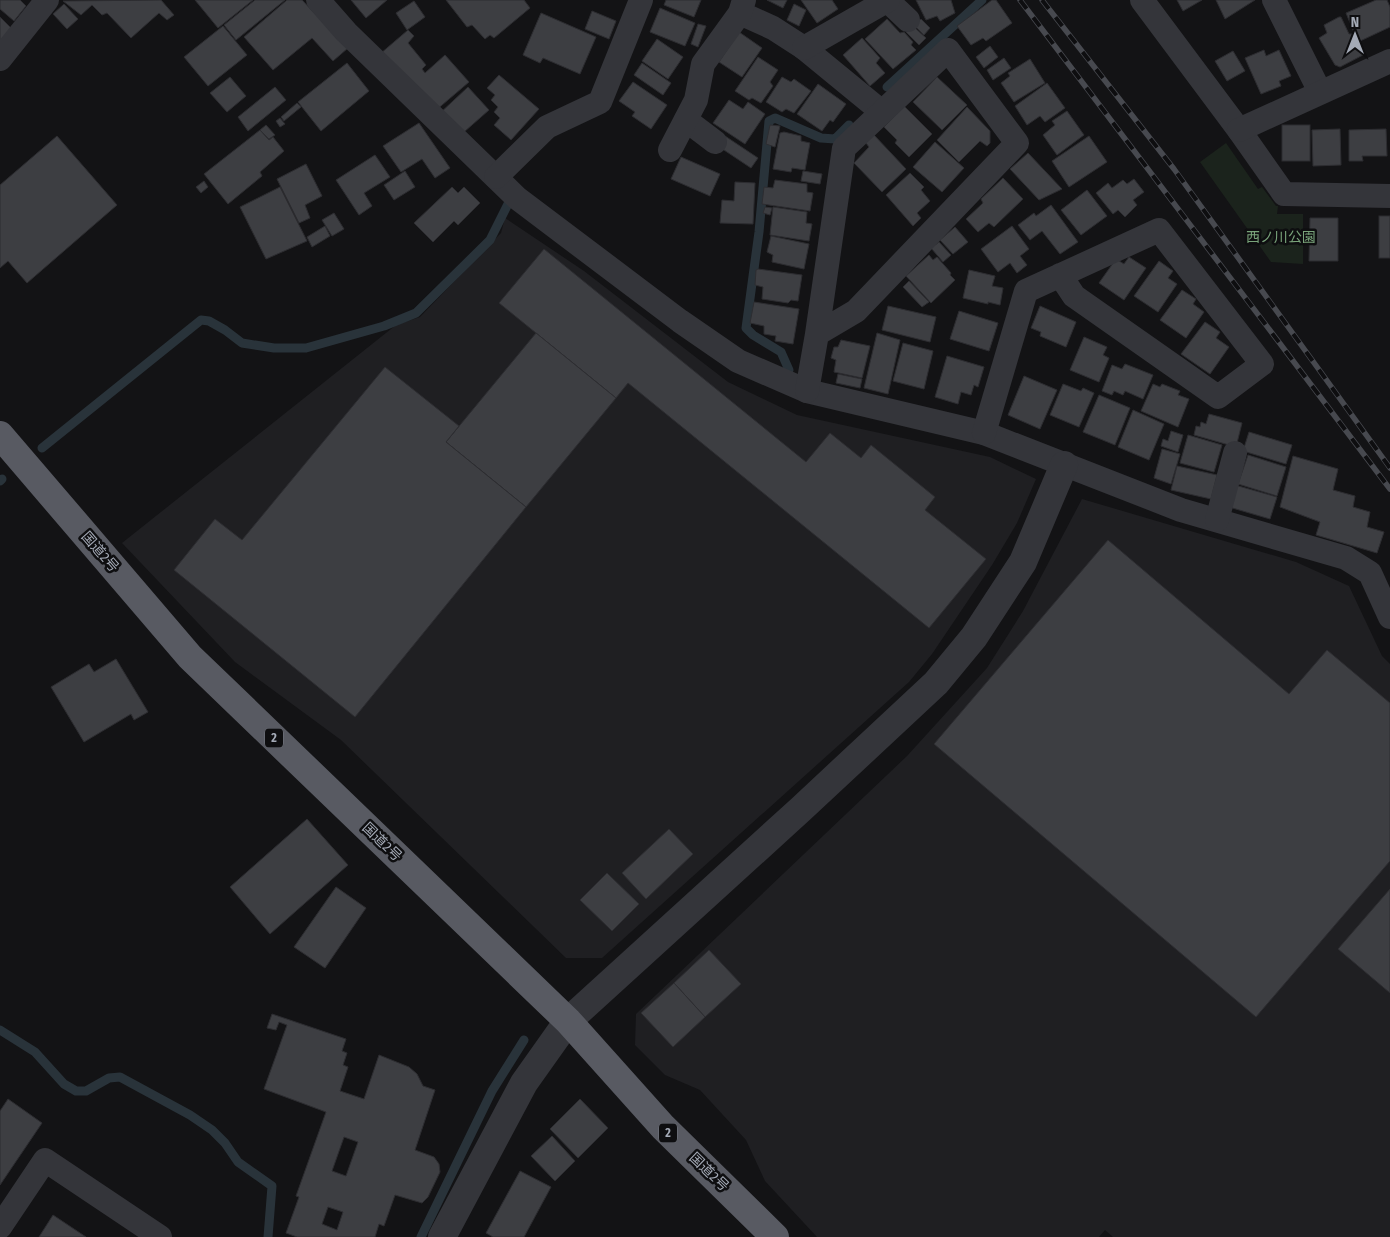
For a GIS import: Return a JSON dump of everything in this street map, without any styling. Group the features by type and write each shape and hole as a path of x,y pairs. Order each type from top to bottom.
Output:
{"highway":[{"name":"国道2号","path":"0,435 190,657 568,1021 663,1127 775,1237"}],"street":[{"path":"0,59 47,0"},
{"path":"318,0 346,32 517,198 680,321 738,361 807,391 984,433 1181,510 1346,558 1380,575 1390,617"},
{"path":"496,177 547,127 600,102 641,0"},
{"path":"804,48 888,0 908,20"},
{"path":"1142,0 1284,194 1390,196"},
{"path":"1274,0 1320,92"},
{"path":"670,150 696,100 703,64 742,6 804,48 882,112"},
{"path":"807,391 844,148 948,50 1017,143 856,311 817,334"},
{"path":"1239,130 1390,61"},
{"path":"686,120 715,142"},
{"path":"984,433 1026,291 1060,275 1159,230 1262,364 1218,397 1074,296 1060,275"},
{"path":"1217,520 1234,453"},
{"path":"445,1235 524,1083 568,1021 801,809 936,682 974,637 1023,562 1064,465"},
{"path":"0,1227 45,1160 160,1237"}],"shaded area":[{"path":"505,218 584,271 728,382 797,415 990,457 1036,479 1017,523 992,565 932,654 909,682 602,958 566,958 341,740 235,662 122,543 396,325 420,317 501,233"},
{"path":"1082,499 1296,562 1349,586 1382,656 1390,664 1390,1237 1113,1237 1105,1230 1099,1237 817,1237 765,1181 746,1140 700,1090 665,1075 635,1045 636,1014 907,756 987,668 1023,611"}],"green space":[{"name":"西ノ川公園","path":"1226,143 1258,189 1262,187 1276,206 1278,206 1277,214 1303,214 1303,264 1271,262 1200,162"}],"building":[{"path":"0,0 20,0 26,6 14,21 0,9"},
{"path":"161,0 174,15 167,20 159,13 131,38 107,13 102,15 92,5 81,15 63,1"},
{"path":"195,0 253,0 218,28"},
{"path":"255,0 285,0 236,40 224,25"},
{"path":"287,0 302,0 348,48 333,61 312,38 273,70 244,37"},
{"path":"351,0 387,0 366,18"},
{"path":"446,0 524,0 530,8 494,38 490,35 485,39 472,25 467,27"},
{"path":"666,0 701,0 694,17 664,5"},
{"path":"767,0 787,0 783,8"},
{"path":"801,0 832,0 838,9 817,23"},
{"path":"916,0 951,0 955,13 940,21 937,16 926,20"},
{"path":"992,0 996,0 1012,23 986,41 983,38 971,45 957,26"},
{"path":"1177,0 1202,0 1183,11"},
{"path":"1216,0 1255,0 1225,19"},
{"path":"1376,0 1387,0 1390,7 1390,27 1358,42 1346,13"},
{"path":"414,1 425,17 407,30 396,13"},
{"path":"64,4 78,19 67,29 53,14"},
{"path":"794,4 806,10 799,26 787,20"},
{"path":"660,8 695,23 685,46 650,32"},
{"path":"592,11 616,21 609,39 585,29"},
{"path":"541,13 596,37 580,74 543,58 540,63 523,55"},
{"path":"0,17 12,29 0,42"},
{"path":"1341,17 1349,34 1353,34 1363,55 1340,67 1335,65 1319,38 1327,33 1324,25"},
{"path":"887,19 900,33 904,32 913,42 911,45 916,50 893,69 865,39"},
{"path":"921,19 930,28 924,35 914,25"},
{"path":"698,24 706,26 698,47 691,44"},
{"path":"223,26 247,55 208,86 184,57"},
{"path":"913,26 926,38 919,45 906,32"},
{"path":"408,30 414,36 408,43 426,65 422,69 425,73 445,55 469,82 435,111 380,54"},
{"path":"739,32 762,48 742,77 719,62"},
{"path":"862,38 880,58 876,63 885,73 870,86 843,55"},
{"path":"657,39 683,57 668,79 642,61"},
{"path":"990,46 998,57 984,68 976,57"},
{"path":"1264,50 1266,56 1279,50 1291,76 1279,81 1281,86 1261,94 1245,58"},
{"path":"1233,51 1245,71 1227,81 1215,61"},
{"path":"758,57 778,70 770,82 773,86 761,103 752,98 749,100 735,91"},
{"path":"1004,58 1011,68 993,80 987,70"},
{"path":"1030,59 1045,83 1014,102 1001,83 1010,76 1008,73"},
{"path":"347,63 369,91 321,131 298,102"},
{"path":"642,63 671,83 663,95 634,75"},
{"path":"499,75 539,109 511,140 494,125 500,118 494,112 498,107 491,100 495,95 487,88"},
{"path":"230,77 246,96 227,112 210,93"},
{"path":"782,77 791,82 794,79 811,91 794,113 786,109 782,112 766,102"},
{"path":"937,77 967,105 942,130 913,102"},
{"path":"633,82 667,105 651,129 632,116 635,112 619,101"},
{"path":"1047,83 1065,108 1045,122 1040,116 1027,125 1015,106"},
{"path":"818,84 846,104 833,122 830,120 822,131 797,114"},
{"path":"275,87 286,100 248,131 238,117"},
{"path":"468,87 489,110 464,132 438,115"},
{"path":"729,100 743,109 748,102 765,114 745,144 713,123"},
{"path":"297,103 301,107 284,121 281,117"},
{"path":"904,106 932,134 909,157 895,143 897,140 884,127"},
{"path":"967,107 990,131 990,143 987,146 980,141 959,162 937,140"},
{"path":"1067,111 1084,135 1057,155 1043,135 1055,125 1052,121"},
{"path":"280,118 285,124 280,127 276,121"},
{"path":"419,123 450,168 435,178 422,159 401,172 383,146"},
{"path":"266,125 275,135 269,139 260,130"},
{"path":"770,125 780,126 775,147 766,144"},
{"path":"1282,125 1310,125 1310,161 1282,161"},
{"path":"1340,129 1341,165 1313,166 1312,130"},
{"path":"1386,129 1387,156 1362,156 1363,161 1349,161 1349,130"},
{"path":"260,130 269,140 273,137 284,151 260,172 262,176 228,204 204,174"},
{"path":"784,132 801,136 801,141 810,143 805,170 792,168 791,172 773,169 780,133"},
{"path":"874,135 906,169 882,192 854,163 869,147 866,143"},
{"path":"57,136 117,205 27,283 8,261 0,268 0,185"},
{"path":"725,136 758,158 751,168 718,146"},
{"path":"1089,136 1107,162 1069,187 1052,161"},
{"path":"935,142 964,168 942,192 913,167"},
{"path":"1028,153 1062,189 1039,200 1010,169"},
{"path":"375,155 390,177 364,193 372,206 359,215 336,180"},
{"path":"681,157 720,174 710,196 671,179"},
{"path":"306,164 322,196 305,205 310,218 299,223 277,179"},
{"path":"405,171 415,187 394,200 384,185"},
{"path":"803,171 822,174 820,184 801,181"},
{"path":"910,173 924,187 921,190 930,201 917,213 921,218 913,226 886,195"},
{"path":"1003,178 1023,199 994,227 989,223 978,232 966,219 983,203 981,199"},
{"path":"1134,179 1144,192 1133,200 1137,205 1125,217 1118,210 1113,214 1096,193 1108,183 1112,188 1123,180 1127,184"},
{"path":"775,180 807,184 807,192 813,193 810,211 762,204 764,187 773,188"},
{"path":"204,181 208,187 201,193 196,187"},
{"path":"735,182 755,183 753,224 720,223 722,200 734,201"},
{"path":"280,187 307,241 266,259 240,207"},
{"path":"452,187 458,193 464,187 480,203 458,225 454,221 433,242 414,223"},
{"path":"1087,190 1107,216 1081,235 1061,210"},
{"path":"1051,205 1078,242 1060,254 1042,231 1030,240 1018,225 1034,213 1036,216"},
{"path":"765,207 772,208 770,215 763,213"},
{"path":"773,207 807,212 806,223 812,224 809,241 770,235"},
{"path":"334,213 344,229 332,236 322,220"},
{"path":"1379,216 1390,216 1390,258 1379,258"},
{"path":"1310,218 1338,218 1338,261 1309,261"},
{"path":"325,226 330,236 312,247 307,237"},
{"path":"1012,226 1029,249 1020,256 1027,265 1017,273 1010,263 998,272 981,249"},
{"path":"955,227 968,242 953,254 940,240"},
{"path":"771,236 809,244 804,269 772,262 773,255 767,252"},
{"path":"939,242 951,255 943,262 931,248"},
{"path":"544,249 806,462 830,433 861,458 871,445 935,497 925,510 986,559 929,628 628,383 616,398 499,303"},
{"path":"929,255 933,260 937,257 955,280 931,303 906,276"},
{"path":"1129,257 1146,268 1124,300 1099,283 1116,259 1124,264"},
{"path":"1159,261 1173,271 1168,278 1177,284 1158,312 1134,296"},
{"path":"756,270 802,275 798,301 791,300 788,303 762,299 763,287 755,285"},
{"path":"969,270 995,276 992,286 1003,288 1000,305 963,298"},
{"path":"909,281 929,302 922,307 903,287"},
{"path":"1182,290 1196,299 1193,304 1204,312 1186,338 1160,320"},
{"path":"754,302 799,309 793,344 775,341 776,336 764,334 764,326 750,323"},
{"path":"888,306 936,317 930,342 882,330"},
{"path":"1040,306 1076,322 1066,347 1040,336 1041,332 1031,328"},
{"path":"959,311 998,323 989,351 950,339"},
{"path":"1205,322 1220,332 1216,338 1229,347 1210,374 1181,354"},
{"path":"536,333 616,398 526,507 446,442"},
{"path":"877,333 900,340 888,394 864,388"},
{"path":"1084,337 1107,347 1103,355 1109,358 1099,382 1070,370"},
{"path":"841,340 870,346 862,378 834,372 836,360 831,358 834,347 838,347"},
{"path":"903,343 933,351 924,389 893,381"},
{"path":"947,356 984,367 978,387 974,385 971,395 961,392 958,404 935,397"},
{"path":"1125,364 1153,375 1143,399 1125,391 1123,395 1114,391 1112,395 1102,391 1112,365 1122,369"},
{"path":"385,367 459,426 446,442 526,507 355,717 174,570 215,519 242,540"},
{"path":"838,374 862,379 860,388 836,383"},
{"path":"1024,376 1057,390 1040,429 1008,415"},
{"path":"1063,384 1081,391 1083,388 1094,393 1079,427 1050,415"},
{"path":"1153,384 1160,387 1162,384 1180,391 1178,395 1189,399 1178,427 1141,411"},
{"path":"1099,395 1130,408 1115,445 1083,432"},
{"path":"1133,410 1164,424 1149,460 1118,447"},
{"path":"1209,414 1242,423 1236,447 1194,435 1196,426 1200,427 1201,422 1206,424"},
{"path":"1171,431 1183,435 1178,452 1161,446 1163,439 1168,441"},
{"path":"1249,432 1292,445 1286,464 1243,451"},
{"path":"1188,435 1222,445 1214,472 1180,463"},
{"path":"1162,449 1180,454 1171,484 1154,478"},
{"path":"1248,455 1286,467 1277,496 1238,484"},
{"path":"1293,456 1338,469 1333,490 1355,496 1353,507 1370,512 1367,527 1384,532 1377,553 1316,535 1320,522 1280,507"},
{"path":"1177,466 1217,475 1211,499 1171,490"},
{"path":"1235,485 1277,497 1270,519 1229,507"},
{"path":"1108,540 1289,694 1327,650 1390,703 1390,861 1256,1017 934,744"},
{"path":"116,659 148,712 134,720 131,714 84,742 51,687 89,664 94,672"},
{"path":"307,819 348,865 270,934 230,887"},
{"path":"669,829 693,854 646,899 622,873"},
{"path":"607,873 639,904 612,931 580,900"},
{"path":"336,887 366,908 325,968 294,947"},
{"path":"1390,889 1390,993 1338,949"},
{"path":"709,950 741,984 705,1017 674,983"},
{"path":"674,983 705,1017 673,1047 641,1013"},
{"path":"272,1014 346,1039 342,1051 347,1053 343,1065 348,1067 340,1091 364,1099 379,1055 409,1067 417,1074 423,1086 435,1090 415,1150 434,1157 439,1164 440,1172 428,1197 422,1203 395,1195 384,1226 379,1224 375,1237 297,1237 286,1233 299,1197 296,1196 326,1112 264,1089 287,1025 279,1022 276,1030 267,1028","holes":["344,1137 358,1142 346,1176 332,1171","328,1207 343,1212 337,1230 322,1224"]},
{"path":"8,1099 42,1123 0,1185 0,1111"},
{"path":"580,1099 608,1128 578,1158 550,1129"},
{"path":"552,1136 575,1161 555,1181 531,1156"},
{"path":"520,1171 551,1187 524,1237 493,1237 486,1233"},
{"path":"53,1215 86,1237 39,1237"}],"waterway":[{"path":"887,87 982,0"},
{"path":"789,370 781,352 753,335 746,328 759,232 769,121 775,118 821,138 835,139 849,125"},
{"path":"42,448 201,320 209,321 242,343 274,348 306,348 384,326 416,313 490,240 508,204"},
{"path":"0,1030 35,1052 64,1084 76,1091 86,1091 109,1078 120,1077 190,1115 212,1130 225,1143 238,1162 272,1186 268,1237"},
{"path":"421,1237 492,1091 524,1040"}],"railway":[{"path":"1020,0 1390,489"},
{"path":"1042,0 1174,169 1390,468"}]}
